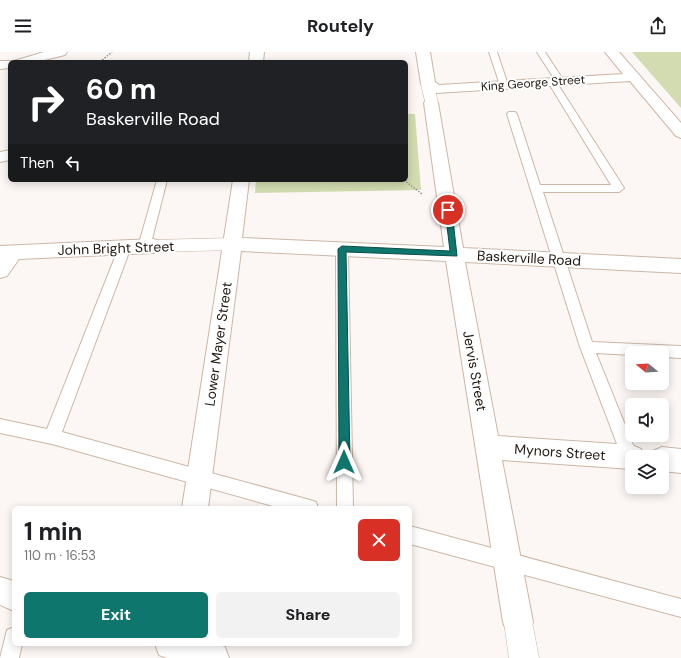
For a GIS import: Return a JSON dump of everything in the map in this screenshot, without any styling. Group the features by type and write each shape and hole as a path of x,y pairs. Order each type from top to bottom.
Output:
{"street":[{"path":"28,60 60,52"},
{"name":"Jervis Street","path":"423,52 454,254 524,658"},
{"path":"612,52 681,133"},
{"name":"King George Street","path":"430,92 504,85 634,77"},
{"name":"Lower Mayer Street","path":"195,506 241,182"},
{"name":"Baskerville Road","path":"232,244 681,266"},
{"name":"John Bright Street","path":"7,253 148,246 232,244"},
{"path":"0,271 7,253"},
{"name":"Mynors Street","path":"488,447 625,457"},
{"path":"669,460 681,461"},
{"path":"0,592 12,595"},
{"path":"173,648 214,658"}],"lane":[{"path":"493,52 504,85"},
{"path":"536,189 619,188 556,82 541,52"},
{"path":"512,114 587,347 628,450"},
{"path":"148,246 162,182"},
{"path":"52,437 125,247"},
{"path":"342,249 345,506"},
{"path":"587,347 681,352"},
{"path":"0,426 52,437 303,506"},
{"path":"412,536 681,608"},
{"path":"9,658 12,645"}],"path":[{"path":"102,60 112,52"}],"green space":[{"path":"632,52 681,52 681,108"},
{"path":"408,114 415,114 421,190 255,193 256,182 408,182"}],"route":[{"path":"344,462 342,249 454,254 448,210"}]}
